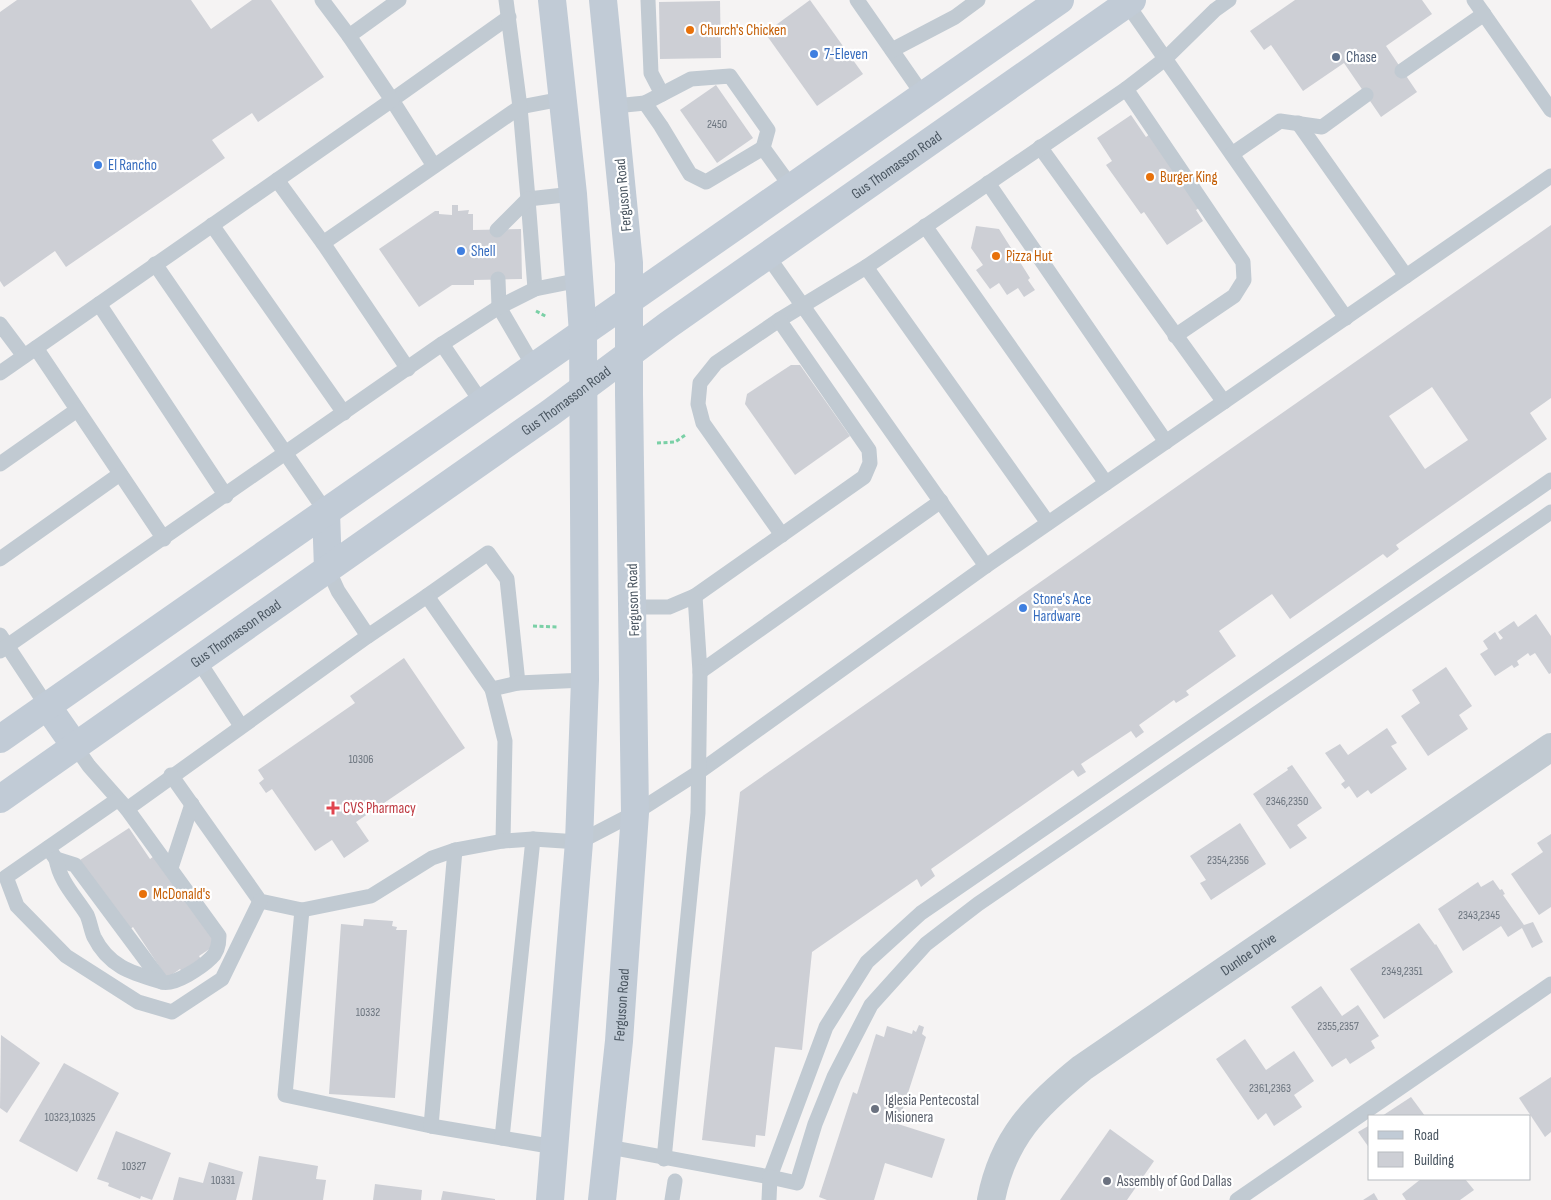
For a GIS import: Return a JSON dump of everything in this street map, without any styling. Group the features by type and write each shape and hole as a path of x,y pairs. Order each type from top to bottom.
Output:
{"main road":[{"path":"550,1200 579,842 586,680 583,333 573,194 552,0"},
{"name":"Ferguson Road","path":"602,1200 609,1147 635,813 634,607 629,404 630,301 615,106 603,0"},
{"path":"0,739 1060,0"},
{"name":"Gus Thomasson Road","path":"0,799 584,388 630,352 1128,1"},
{"path":"326,512 328,569"},
{"path":"47,706 75,746"}],"street":[{"name":"Dunloe Drive","path":"991,1200 995,1181 1012,1140 1044,1098 1067,1080 1551,747"}],"lane":[{"path":"322,0 349,36 434,166"},
{"path":"349,36 399,0"},
{"path":"506,0 520,107 536,289"},
{"path":"648,0 651,73 662,94"},
{"path":"856,0 923,95"},
{"path":"892,50 955,16 978,0"},
{"path":"782,535 703,423 698,404 700,383 716,363 779,320 866,267 1126,89 1165,59 1215,10 1229,0"},
{"path":"1474,0 1551,110"},
{"path":"1128,1 1165,59 1346,318"},
{"path":"1402,71 1484,14"},
{"path":"0,373 392,100 509,16"},
{"path":"615,106 645,104 691,79 730,76 768,130 763,148 706,182 690,174 661,126 645,104"},
{"path":"1126,89 1243,262 1244,280 1234,296 1175,336"},
{"path":"1232,154 1280,121 1322,127 1366,95"},
{"path":"323,243 520,107 562,99"},
{"path":"1298,123 1406,276"},
{"path":"1040,147 1224,402"},
{"path":"763,148 792,188"},
{"path":"171,775 260,901 302,910 371,896 432,858 455,850 503,841 533,839 579,842 635,813 700,772 986,566 1551,176"},
{"path":"276,180 323,243 408,369"},
{"path":"988,183 1166,442"},
{"path":"497,230 528,200 573,194"},
{"path":"212,225 344,414"},
{"path":"925,226 1106,483"},
{"path":"767,255 986,566"},
{"path":"155,264 326,512"},
{"path":"866,267 1048,523"},
{"path":"498,279 499,307 534,367"},
{"path":"47,706 2,644 226,496 442,344 499,307 536,289 580,280"},
{"path":"99,304 226,496"},
{"path":"634,607 669,607 695,596 864,477 870,463 869,450 779,320"},
{"path":"0,324 30,352 77,410 164,538"},
{"path":"442,344 482,403"},
{"path":"0,464 77,410"},
{"path":"0,559 120,474"},
{"path":"769,1200 770,1177 826,1027 867,962 920,913 1551,480"},
{"path":"700,672 941,501"},
{"path":"609,1147 797,1183 815,1124 834,1078 871,1005 926,944 978,904 1551,512"},
{"path":"260,901 222,979 172,1012 138,1002 66,956 17,906 6,877 52,853 122,804 171,775 488,553 507,579 518,683"},
{"path":"328,569 338,591 368,636"},
{"path":"426,596 492,689 505,740 503,841"},
{"path":"664,1158 698,813 700,672 695,596"},
{"path":"198,660 241,726"},
{"path":"492,689 518,683 586,680"},
{"path":"52,853 59,875 88,917 94,937 110,959 127,972 167,983 180,979 212,958 218,946 219,936 171,868 75,746"},
{"path":"171,868 192,804"},
{"path":"502,1138 533,839"},
{"path":"431,1126 455,850"},
{"path":"52,853 75,865 162,982"},
{"path":"88,917 105,905"},
{"path":"302,910 285,1095 431,1126 555,1147"},
{"path":"1237,1200 1551,984"},
{"path":"672,1200 675,1181"}],"path":[{"path":"658,443 675,442 703,423"},
{"path":"512,631 526,626 563,627"}],"building":[{"path":"17,0 191,0 211,29 252,0 271,0 324,77 258,122 252,113 212,140 225,158 66,267 55,251 4,287 0,281 0,12"},
{"name":"7-Eleven","path":"810,0 863,74 817,106 765,33"},
{"name":"Chase","path":"1295,0 1422,0 1432,14 1386,46 1417,92 1381,117 1344,63 1303,91 1271,45 1264,50 1250,31"},
{"name":"Church's Chicken","path":"720,1 721,58 660,59 659,2"},
{"path":"716,85 753,138 717,163 680,110"},
{"name":"Burger King","path":"1131,115 1146,137 1150,134 1204,205 1196,210 1203,221 1167,245 1144,212 1141,214 1106,165 1112,161 1097,138"},
{"path":"452,205 458,205 458,211 469,210 468,214 473,214 473,230 521,229 522,279 474,280 474,285 452,285 419,307 379,249 435,211 439,211 439,214 452,215"},
{"path":"1551,225 1551,398 1530,413 1547,439 1396,545 1399,549 1387,558 1383,554 1290,619 1272,594 1219,631 1236,656 1186,691 1189,695 1176,703 1174,700 1139,725 1144,732 1136,738 1131,731 1081,764 1086,772 1078,777 1073,770 931,869 935,876 921,887 917,879 812,952 802,1050 775,1047 765,1136 756,1135 755,1147 702,1140 740,792","holes":["1432,387 1468,440 1425,469 1389,416"]},
{"name":"Pizza Hut","path":"976,226 999,229 1030,278 1028,280 1035,290 1024,297 1018,288 1007,295 999,283 990,289 976,270 983,265 971,248"},
{"path":"791,365 800,365 850,436 795,475 745,404 747,394"},
{"path":"1536,614 1551,636 1551,673 1549,674 1535,653 1530,656 1528,653 1517,661 1519,665 1514,668 1512,665 1495,676 1480,654 1488,649 1483,641 1495,632 1500,640 1503,638 1498,632 1514,621 1518,627"},
{"name":"CVS Pharmacy","path":"404,658 465,748 356,822 369,841 344,858 332,840 315,851 272,789 266,793 259,783 264,779 258,770 355,703 350,696"},
{"path":"1446,667 1472,706 1459,715 1468,729 1428,756 1401,716 1420,703 1412,690"},
{"path":"1387,728 1397,743 1391,746 1407,769 1371,794 1368,790 1357,798 1349,786 1345,789 1341,784 1345,781 1325,753 1340,744 1348,755"},
{"path":"1292,765 1322,808 1297,825 1307,838 1290,849 1253,794 1288,770 1287,768"},
{"path":"1240,823 1266,864 1211,900 1200,883 1206,880 1190,856"},
{"name":"McDonald's","path":"129,828 150,859 157,854 217,944 199,956 202,961 184,974 180,969 167,978 133,927 128,931 80,860"},
{"path":"1551,834 1551,907 1539,915 1511,874 1543,852 1537,843"},
{"path":"1493,880 1500,890 1502,889 1505,894 1503,895 1524,925 1533,922 1543,942 1532,948 1522,928 1508,937 1501,926 1463,951 1438,909 1478,882 1481,887"},
{"path":"364,919 393,921 392,926 397,927 396,930 407,930 395,1098 329,1094 341,924 363,926"},
{"path":"1419,923 1436,944 1453,972 1384,1019 1350,969"},
{"path":"1321,986 1342,1016 1358,1005 1379,1036 1371,1041 1375,1048 1350,1064 1346,1058 1332,1067 1291,1007"},
{"name":"Iglesia Pentecostal Misionera","path":"919,1025 924,1027 922,1034 926,1037 898,1124 945,1139 932,1178 885,1163 874,1200 827,1200 819,1197 853,1092 857,1094 876,1034 884,1037 887,1026 912,1034 913,1030 916,1032"},
{"path":"1,1035 40,1063 7,1113 0,1108"},
{"path":"1245,1039 1266,1070 1294,1051 1314,1081 1294,1095 1302,1107 1274,1126 1266,1113 1258,1120 1216,1059"},
{"path":"64,1063 119,1093 77,1172 19,1141"},
{"path":"1551,1077 1551,1132 1545,1137 1531,1115 1519,1098"},
{"path":"1411,1097 1424,1115 1384,1115"},
{"path":"1368,1126 1368,1146 1358,1132"},
{"name":"Assembly of God Dallas","path":"1110,1129 1154,1161 1127,1200 1060,1200"},
{"path":"116,1131 171,1153 152,1200 141,1196 140,1199 108,1186 109,1183 97,1179"},
{"path":"259,1156 318,1166 316,1179 326,1180 323,1200 252,1200"},
{"path":"209,1162 243,1172 236,1200 173,1200 179,1177 203,1183"},
{"path":"1420,1180 1466,1180 1474,1190 1460,1200 1406,1200 1402,1194"},
{"path":"375,1184 422,1190 421,1200 373,1200"},
{"path":"443,1191 495,1199 495,1200 441,1200"},
{"path":"1374,1193 1378,1200 1363,1200"}],"place":[{"name":"Church's Chicken","path":"690,30"},
{"name":"7-Eleven","path":"814,54"},
{"name":"Chase","path":"1336,57"},
{"name":"El Rancho","path":"98,165"},
{"name":"Burger King","path":"1150,177"},
{"name":"Shell","path":"461,251"},
{"name":"Pizza Hut","path":"996,256"},
{"name":"Stone's Ace Hardware","path":"1023,608"},
{"name":"CVS Pharmacy","path":"333,808"},
{"name":"McDonald's","path":"143,894"},
{"name":"Iglesia Pentecostal Misionera","path":"875,1109"},
{"name":"Assembly of God Dallas","path":"1107,1181"}]}
